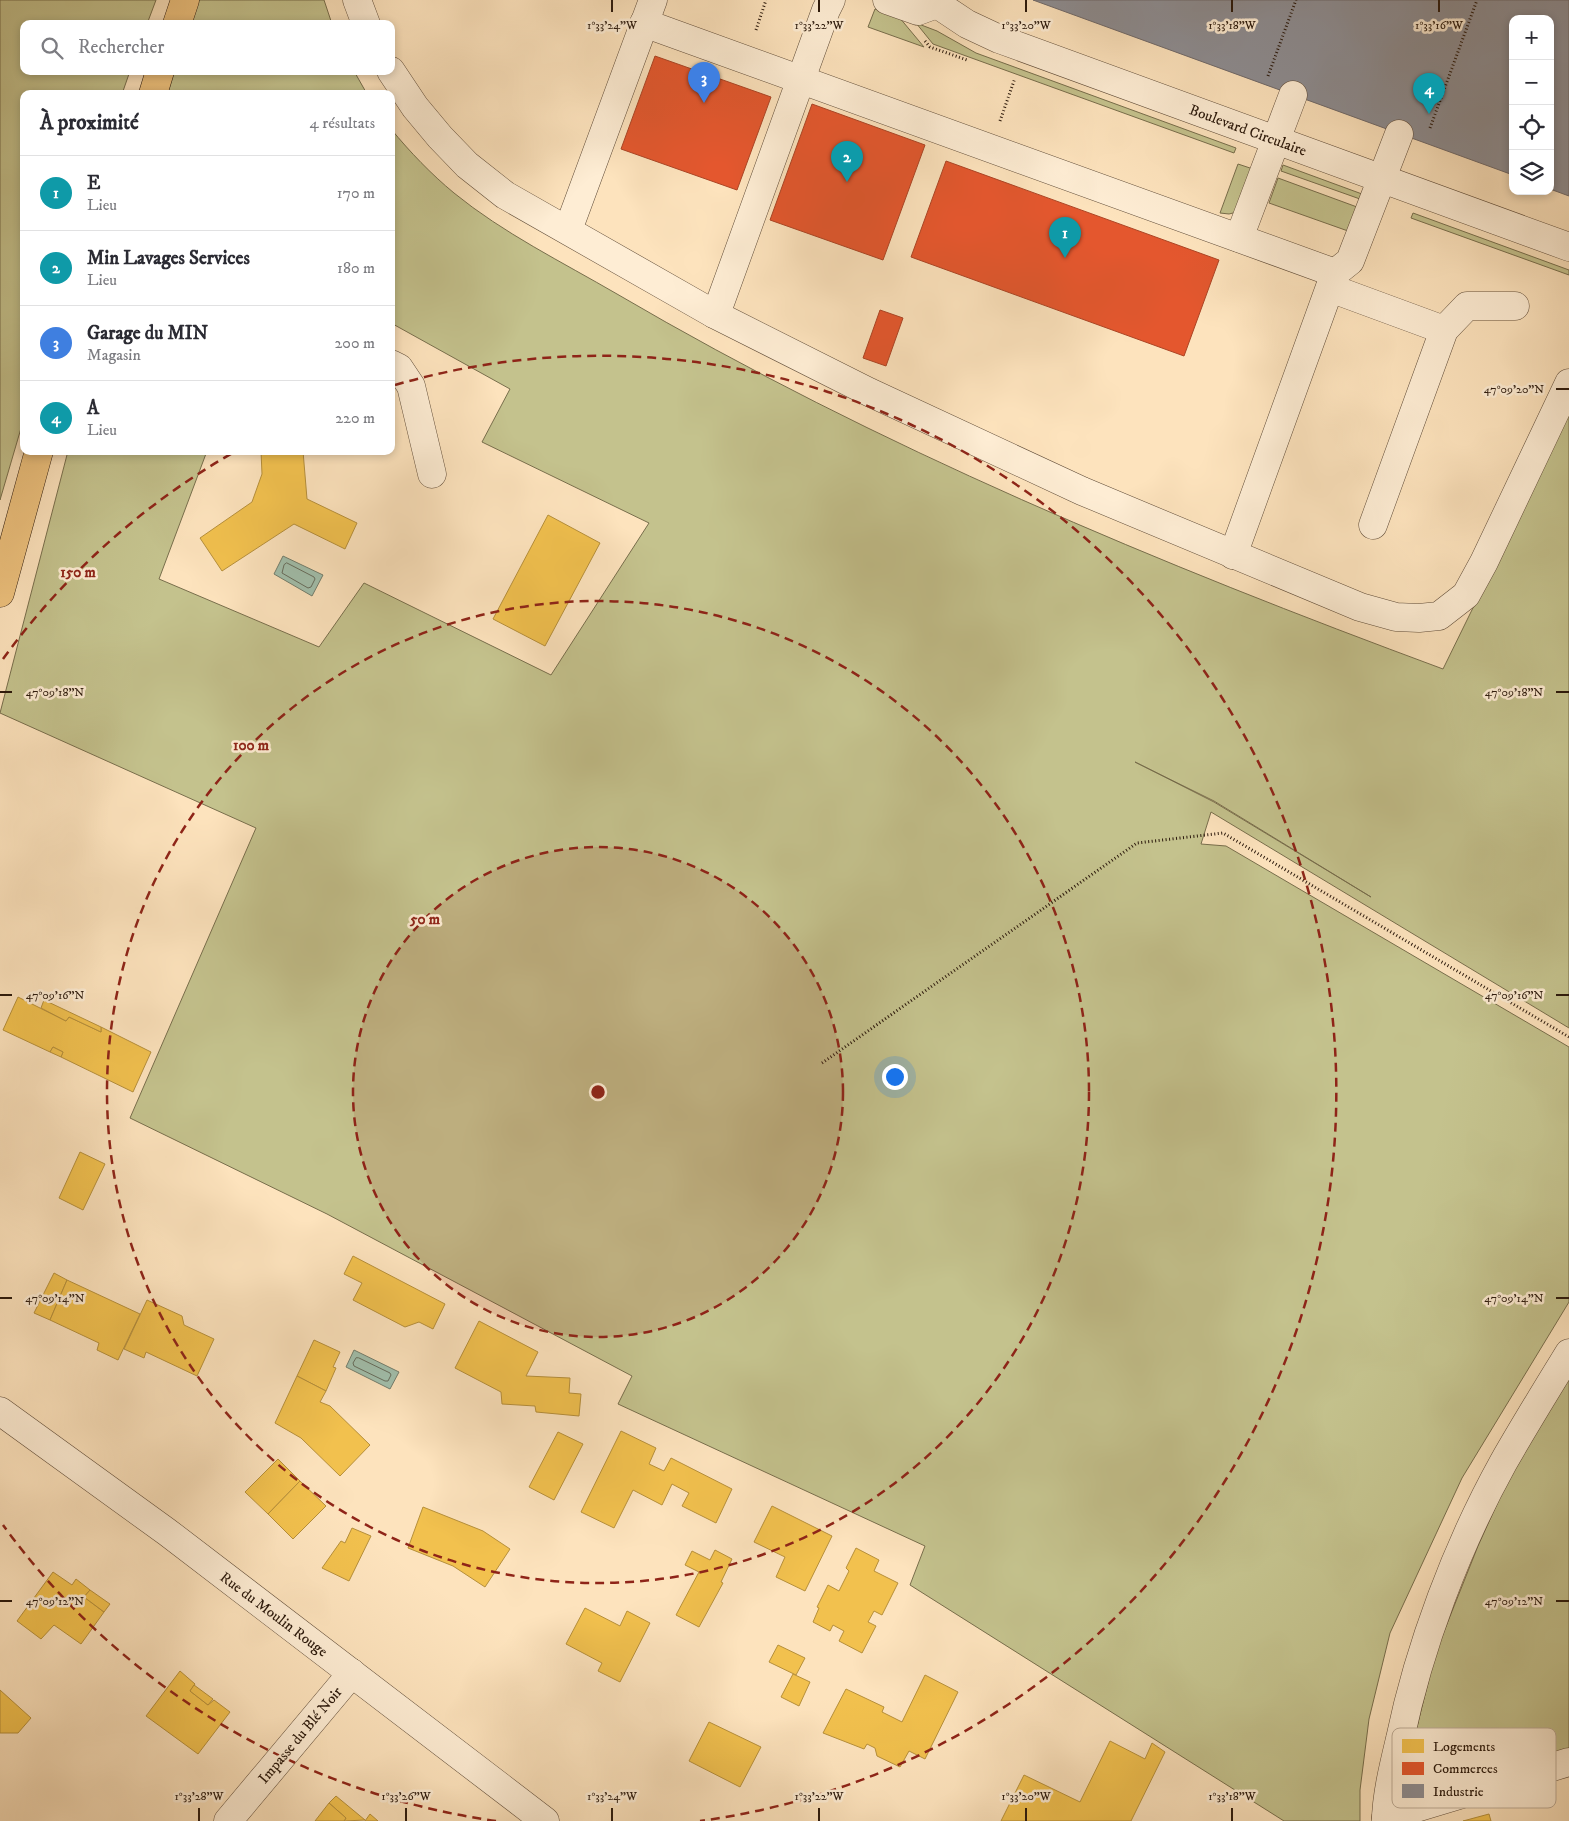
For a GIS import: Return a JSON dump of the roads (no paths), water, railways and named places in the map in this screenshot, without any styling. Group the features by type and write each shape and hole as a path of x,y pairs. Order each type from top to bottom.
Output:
{"main road":[{"path":"178,20 185,0"},
{"path":"154,90 159,75"},
{"path":"0,593 38,455"}],"street":[{"path":"357,0 364,20"},
{"path":"714,314 720,303 831,0"},
{"path":"887,0 918,11 935,2"},
{"name":"Boulevard Circulaire","path":"935,2 967,24 999,39 1569,247"},
{"path":"568,230 649,11 802,78 1239,238 1444,330"},
{"path":"394,75 415,107 467,165 505,195 714,314 968,440 1082,491 1360,608 1396,617 1419,618 1439,616 1466,595 1484,562 1569,383"},
{"path":"1239,238 1292,95"},
{"path":"1233,555 1332,280 1350,261 1399,134"},
{"path":"1373,525 1444,330 1467,306 1515,306"},
{"path":"395,366 399,368 411,386 432,474"},
{"path":"1402,1728 1425,1646 1465,1540 1502,1464 1569,1353"},
{"name":"Rue du Moulin Rouge","path":"0,1411 167,1532 545,1821"},
{"name":"Impasse du Blé Noir","path":"228,1821 352,1673"},
{"path":"1556,1766 1569,1762"},
{"path":"1392,1778 1386,1819 1421,1808"}],"water":[{"path":"283,556 323,575 312,596 274,574"},
{"path":"354,1350 399,1372 390,1389 346,1367"}],"place":[{"name":"Garage du MIN","path":"704,103"},
{"name":"A","path":"1429,114"},
{"name":"Min Lavages Services","path":"847,182"},
{"name":"E","path":"1065,258"}]}
